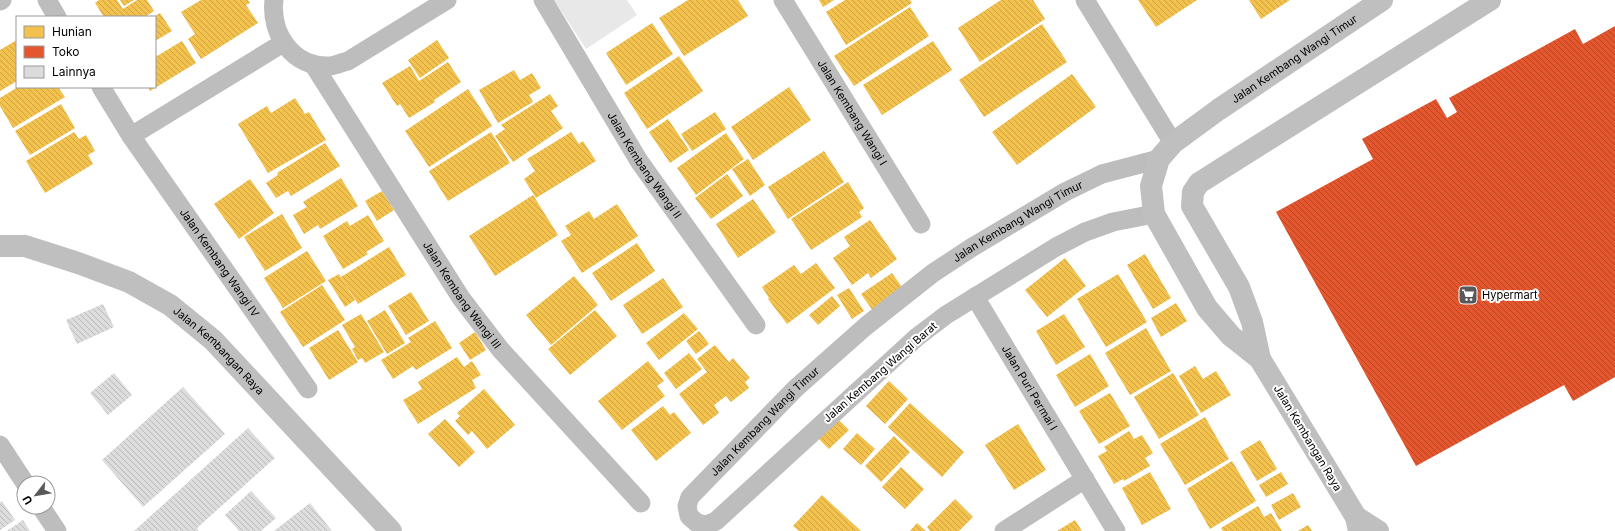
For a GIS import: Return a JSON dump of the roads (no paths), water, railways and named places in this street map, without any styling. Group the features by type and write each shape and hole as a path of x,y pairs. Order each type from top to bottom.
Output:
{"main road":[{"name":"Jalan Kembang Wangi Timur","path":"1166,151 1218,110 1382,0"},
{"name":"Jalan Kembangan Raya","path":"1378,531 1357,524 1260,358 1252,322 1239,287 1192,206 1193,192 1199,183 1490,0"},
{"name":"Jalan Kembangan Raya","path":"1166,151 1151,186 1154,214 1207,308 1232,336 1260,358"},
{"name":"Jalan Kembangan Raya","path":"0,246 25,246 78,263 129,282 170,305 213,340 390,531"}],"street":[{"path":"47,0 56,16"},
{"path":"274,0 274,23 283,43 296,56 313,64 331,66 348,61 447,0"},
{"name":"Jalan Kembang Wangi II","path":"543,0 639,161 756,325"},
{"name":"Jalan Kembang Wangi I","path":"784,0 921,224"},
{"path":"1085,0 1166,151"},
{"path":"131,136 283,43"},
{"name":"Jalan Kembang Wangi III","path":"313,64 461,298 500,349 641,503"},
{"name":"Jalan Kembang Wangi IV","path":"101,88 131,136 308,389"},
{"name":"Jalan Kembang Wangi Timur","path":"690,496 796,388 866,326 933,274 971,248 1065,192 1102,174 1166,151"},
{"name":"Jalan Kembang Wangi Barat","path":"690,496 686,506 689,516 697,523 707,525 716,521 917,337 975,297 1056,247 1085,232 1113,222 1154,214"},
{"name":"Jalan Puri Permai I","path":"975,297 1116,531"},
{"path":"0,446 20,475"},
{"path":"1004,531 1085,479"},
{"path":"46,515 57,531"}],"place":[{"name":"Hypermart","path":"1468,295"}]}
